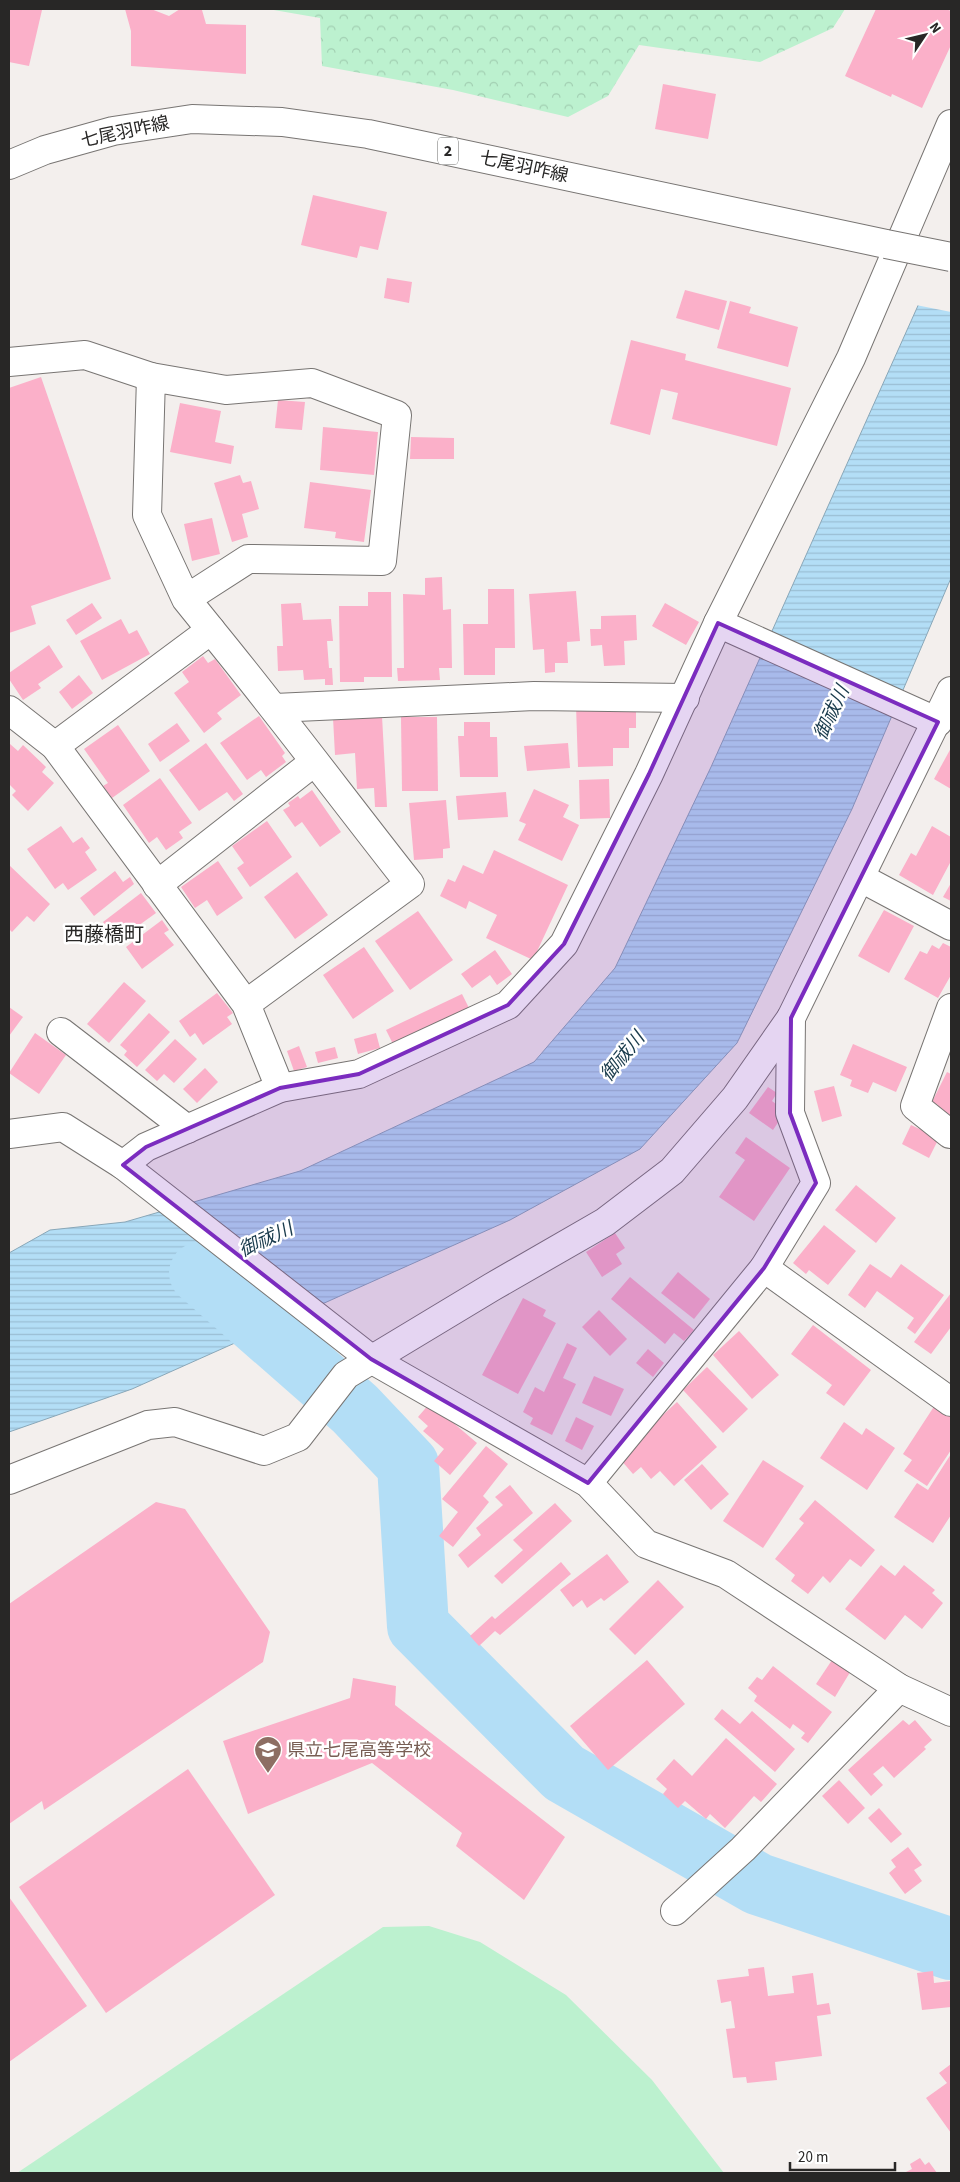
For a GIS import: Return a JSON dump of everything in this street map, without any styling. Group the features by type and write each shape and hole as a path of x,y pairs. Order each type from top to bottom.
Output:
{"street":[{"name":"七尾羽咋線","path":"9,165 45,150 123,129 192,119 282,122 368,134 951,257"},
{"path":"123,1165 146,1147 280,1088 359,1074 508,1005 564,944 649,774 718,623 852,358 951,124"},
{"path":"9,362 85,355 151,377 226,390 312,383 397,415 382,561 248,559 186,599"},
{"path":"151,377 147,515 186,599 275,708 314,762 410,884 246,1004"},
{"path":"718,623 938,722"},
{"path":"55,746 211,630"},
{"path":"9,1480 148,1425 175,1422 264,1451 298,1437 346,1375 605,1222 672,1170 735,1098 791,1018 938,722 951,691"},
{"path":"275,708 534,696 685,698"},
{"path":"9,710 55,746 246,1004 280,1088"},
{"path":"157,885 314,762"},
{"path":"861,878 951,926"},
{"path":"950,1134 915,1106 951,1008"},
{"path":"588,1483 764,1268 816,1184 790,1113 791,1018"},
{"path":"61,1032 187,1129"},
{"path":"9,1134 63,1127 123,1165 371,1359 588,1483 646,1544 726,1574 900,1688 951,1712"},
{"path":"764,1268 951,1402"},
{"path":"675,1911 743,1848 900,1688"}],"highlighted area":[{"path":"718,623 938,722 791,1018 790,1113 816,1183 764,1268 588,1483 371,1359 123,1165 146,1147 280,1088 359,1074 508,1005 564,944 649,774"}],"green space":[{"path":"268,9 845,9 833,28 760,62 639,45 608,96 568,117 453,90 322,66 320,18"},
{"path":"429,1926 480,1942 566,1995 652,2080 724,2173 17,2173 383,1927"}],"water":[{"name":"御祓川","path":"951,232 951,578 852,809 737,1043 640,1149 510,1220 132,1389 9,1432 9,1253 50,1230 125,1222 300,1171 534,1062 615,968 711,767"}],"pier":[{"path":"951,230 951,312 916,305 949,231"}],"building":[{"path":"9,9 42,10 29,66 9,62"},
{"path":"125,9 151,9 169,16 180,9 197,9 202,10 206,24 246,25 246,74 131,66 131,31"},
{"path":"876,9 946,9 951,11 951,45 922,108 892,94 891,97 845,76"},
{"path":"663,84 716,94 708,139 655,129"},
{"path":"313,195 387,212 378,250 360,246 357,258 301,245"},
{"path":"387,278 412,282 409,303 384,298"},
{"path":"685,290 727,301 719,330 676,318"},
{"path":"730,301 751,307 749,313 798,327 788,367 717,348"},
{"path":"631,340 686,354 685,360 791,388 777,446 672,419 678,393 661,389 650,435 610,424"},
{"path":"41,377 111,579 31,606 36,624 9,633 9,388"},
{"path":"278,400 305,402 302,430 275,428"},
{"path":"180,403 221,411 215,442 234,446 231,464 170,452"},
{"path":"323,427 378,432 374,475 320,470"},
{"path":"411,437 454,438 454,459 410,459"},
{"path":"240,475 243,483 251,481 259,509 242,514 248,537 232,542 214,483"},
{"path":"310,482 371,490 364,542 335,538 336,532 304,528"},
{"path":"212,518 220,554 192,561 184,524"},
{"path":"442,577 443,610 451,609 452,668 439,668 440,680 398,681 397,668 404,668 403,594 425,595 425,578"},
{"path":"488,589 514,589 515,648 495,648 495,675 464,675 463,624 488,624"},
{"path":"576,591 580,641 567,642 568,663 555,663 555,672 545,673 544,649 533,650 529,594"},
{"path":"368,592 391,592 392,677 364,677 364,682 340,682 339,606 368,606"},
{"path":"92,603 102,618 76,635 66,620"},
{"path":"301,603 303,620 331,619 333,641 327,641 329,668 332,668 333,685 325,685 325,679 304,680 303,670 278,671 277,646 283,646 281,604"},
{"path":"665,603 699,622 686,645 652,626"},
{"path":"636,615 637,640 624,641 625,665 604,666 602,645 591,646 590,629 601,629 601,616"},
{"path":"121,619 129,634 137,630 150,654 102,680 80,641"},
{"path":"49,645 63,667 38,684 41,688 23,700 9,679 9,673"},
{"path":"203,656 208,663 215,659 241,695 217,713 222,719 204,733 174,693 189,682 182,672"},
{"path":"79,675 93,693 72,709 59,692"},
{"path":"636,703 636,728 629,728 629,748 613,748 613,766 578,767 576,705"},
{"path":"259,716 285,753 282,756 286,762 266,777 261,770 247,780 220,743"},
{"path":"382,716 387,807 375,807 374,788 357,789 355,753 335,755 333,718"},
{"path":"401,717 437,717 438,791 402,791"},
{"path":"464,722 490,722 490,737 497,737 498,777 460,777 458,736 464,736"},
{"path":"177,723 190,741 160,762 148,744"},
{"path":"118,725 150,771 112,798 103,786 108,783 84,749"},
{"path":"206,743 243,794 234,801 227,792 199,811 169,770"},
{"path":"568,743 570,768 527,771 524,746"},
{"path":"10,744 18,751 23,745 46,767 42,772 54,783 28,811 12,795 16,791 9,784"},
{"path":"951,748 951,789 934,779"},
{"path":"160,778 192,823 179,832 183,838 166,850 157,837 149,843 123,805"},
{"path":"609,779 610,818 580,819 579,780"},
{"path":"534,789 569,805 563,817 579,825 562,861 518,840 526,824 519,821"},
{"path":"312,790 341,832 320,847 302,822 295,827 283,810 290,806 288,803 298,796 300,799"},
{"path":"506,792 508,817 458,820 456,796"},
{"path":"446,800 450,848 443,849 443,858 414,860 409,803"},
{"path":"267,821 292,857 250,887 237,868 244,863 232,846"},
{"path":"61,826 73,843 82,837 90,848 85,852 97,870 68,890 63,883 55,889 27,849"},
{"path":"932,826 951,837 951,861 933,895 899,875 911,853 916,856"},
{"path":"494,850 568,885 533,960 486,938 497,915 469,901 466,909 440,896 448,879 455,882 463,865 483,874"},
{"path":"218,861 243,898 217,916 207,900 195,908 181,887"},
{"path":"9,865 50,904 34,922 27,916 12,932 9,929"},
{"path":"115,871 123,882 130,877 134,884 94,916 80,898"},
{"path":"297,872 328,915 295,939 264,897"},
{"path":"951,883 951,901 943,897"},
{"path":"141,893 156,913 117,941 103,922"},
{"path":"884,910 914,926 889,973 858,956"},
{"path":"418,911 453,960 410,990 375,941"},
{"path":"162,920 169,930 164,933 174,945 142,969 126,947"},
{"path":"943,943 951,947 951,975 938,998 904,979 920,951 927,954 932,945 939,949"},
{"path":"364,947 394,991 353,1019 323,975"},
{"path":"495,950 512,974 497,985 490,975 472,988 461,974"},
{"path":"124,982 146,1001 109,1043 87,1024"},
{"path":"217,993 233,1013 227,1017 232,1024 203,1045 195,1033 190,1037 179,1021"},
{"path":"462,994 469,1008 393,1044 386,1030"},
{"path":"9,1007 23,1017 9,1036"},
{"path":"149,1013 170,1032 137,1067 124,1055 127,1051 120,1045"},
{"path":"35,1033 66,1055 39,1094 9,1073"},
{"path":"376,1033 380,1048 358,1054 354,1039"},
{"path":"175,1039 197,1059 174,1083 164,1074 157,1081 145,1070"},
{"path":"853,1044 907,1067 896,1092 873,1082 868,1093 850,1086 852,1080 840,1075"},
{"path":"299,1046 307,1067 294,1071 287,1051"},
{"path":"335,1047 338,1058 318,1063 315,1052"},
{"path":"205,1068 218,1082 197,1103 183,1089"},
{"path":"947,1072 951,1074 951,1117 936,1110 938,1105 932,1102"},
{"path":"834,1086 842,1116 822,1122 814,1091"},
{"path":"768,1087 777,1093 772,1101 780,1107 775,1113 781,1118 773,1130 749,1113"},
{"path":"911,1125 939,1138 929,1158 902,1144"},
{"path":"746,1137 790,1168 754,1221 719,1197 745,1160 735,1153"},
{"path":"856,1185 896,1218 876,1243 835,1210"},
{"path":"824,1225 856,1251 828,1285 809,1270 806,1274 793,1263"},
{"path":"615,1233 625,1248 616,1254 622,1264 602,1277 586,1252"},
{"path":"870,1264 891,1278 901,1264 944,1295 915,1334 907,1328 914,1318 877,1291 865,1308 848,1295"},
{"path":"678,1272 710,1299 694,1319 661,1293"},
{"path":"630,1277 694,1330 684,1341 674,1333 665,1344 611,1299"},
{"path":"951,1293 951,1327 931,1354 914,1342"},
{"path":"523,1298 546,1310 543,1316 556,1323 518,1394 482,1375"},
{"path":"599,1310 627,1339 610,1356 582,1327"},
{"path":"813,1325 871,1370 844,1406 826,1393 832,1385 791,1354"},
{"path":"739,1331 779,1375 752,1399 713,1355"},
{"path":"567,1343 577,1348 563,1378 576,1384 552,1435 530,1424 533,1418 523,1412 535,1387 544,1392"},
{"path":"648,1349 664,1363 653,1377 636,1363"},
{"path":"707,1367 748,1409 723,1433 683,1390"},
{"path":"594,1376 624,1389 611,1416 582,1403"},
{"path":"677,1402 717,1447 674,1486 660,1471 651,1479 641,1467 633,1474 614,1452 640,1436"},
{"path":"430,1403 477,1443 450,1475 434,1461 444,1449 423,1431 428,1426 418,1417"},
{"path":"935,1405 951,1416 951,1450 927,1486 904,1471 912,1460 903,1454"},
{"path":"576,1417 594,1426 582,1450 565,1441"},
{"path":"844,1422 862,1435 866,1428 895,1448 867,1490 820,1458"},
{"path":"486,1446 508,1464 483,1496 489,1502 453,1547 439,1536 458,1512 442,1499"},
{"path":"951,1454 951,1515 933,1543 894,1517 917,1483 928,1490"},
{"path":"763,1460 804,1486 763,1548 723,1521"},
{"path":"702,1464 729,1494 711,1510 684,1480"},
{"path":"510,1485 533,1513 468,1568 458,1555 481,1535 476,1528 503,1505 495,1497"},
{"path":"815,1500 875,1550 861,1567 850,1559 830,1583 823,1576 808,1594 791,1581 795,1575 775,1559 804,1523 799,1519"},
{"path":"156,1502 185,1509 270,1632 263,1662 44,1810 42,1801 9,1824 9,1604"},
{"path":"555,1503 572,1521 502,1584 494,1576 523,1550 513,1540"},
{"path":"607,1554 629,1582 604,1601 601,1598 587,1608 582,1600 573,1607 560,1590"},
{"path":"561,1562 571,1574 500,1635 495,1631 479,1646 470,1636 492,1616 495,1619"},
{"path":"881,1565 895,1576 904,1565 935,1590 932,1593 943,1603 922,1629 905,1615 885,1640 845,1609"},
{"path":"658,1580 684,1607 635,1655 609,1629"},
{"path":"834,1657 852,1669 835,1697 816,1684"},
{"path":"647,1660 685,1704 608,1770 570,1726"},
{"path":"773,1666 832,1712 808,1743 801,1738 805,1733 793,1724 790,1729 754,1701 757,1696 748,1688 757,1677 762,1680"},
{"path":"353,1678 396,1686 395,1705 565,1837 524,1900 456,1846 462,1833 372,1763 248,1814 223,1741 350,1698"},
{"path":"722,1709 740,1724 752,1711 795,1749 775,1772 714,1719"},
{"path":"903,1720 909,1725 915,1720 932,1740 924,1747 926,1749 894,1778 883,1766 873,1774 883,1785 871,1796 848,1770"},
{"path":"726,1738 777,1784 761,1802 754,1796 725,1828 710,1814 706,1819 685,1801 678,1808 663,1794 667,1789 656,1779 674,1759 692,1776"},
{"path":"188,1769 275,1895 106,2013 19,1887"},
{"path":"839,1780 865,1808 848,1824 822,1796"},
{"path":"879,1808 902,1834 891,1843 868,1818"},
{"path":"908,1847 922,1865 914,1870 922,1881 905,1894 889,1873 896,1867 891,1860"},
{"path":"9,1897 87,2006 9,2062"},
{"path":"764,1967 768,1996 794,1993 792,1976 813,1973 817,2005 829,2003 831,2014 817,2016 822,2056 775,2062 777,2080 747,2083 746,2077 733,2078 726,2029 735,2028 731,2001 721,2003 717,1980 749,1976 748,1969"},
{"path":"933,1971 934,1983 951,1981 951,2007 922,2010 917,1973"},
{"path":"951,2064 951,2133 926,2098 947,2083 939,2073"},
{"path":"920,2158 925,2165 929,2162 937,2173 904,2173 912,2169 910,2164"}],"waterway":[{"path":"200,1273 355,1409 408,1465 418,1626 564,1773 758,1884 951,1949"}],"place":[{"name":"県立七尾高等学校","path":"268,1774"}],"district":[{"name":"西藤橋町","path":"104,935"}]}
